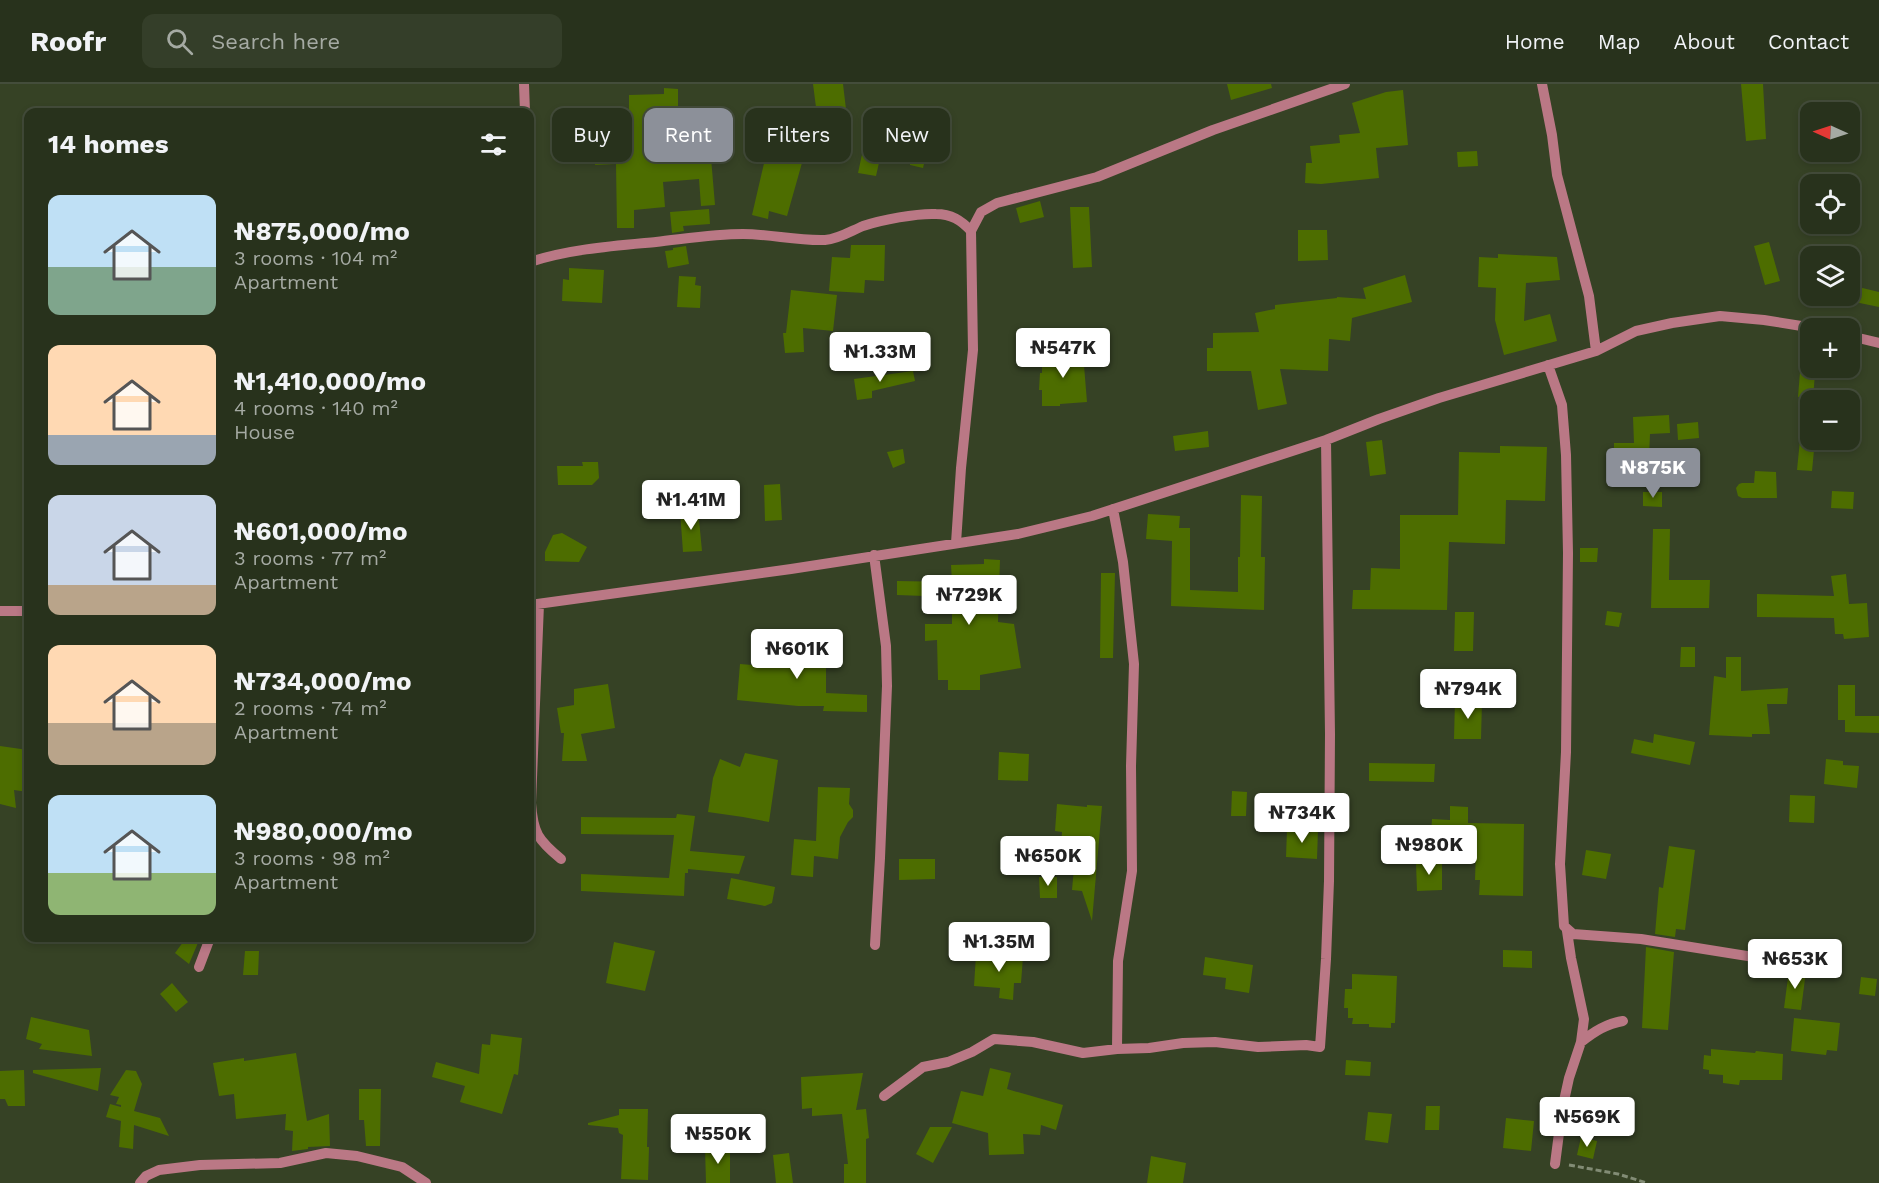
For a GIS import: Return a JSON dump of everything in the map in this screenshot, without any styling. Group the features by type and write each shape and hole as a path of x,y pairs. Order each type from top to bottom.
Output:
{"street":[{"path":"524,84 525,108"},
{"path":"956,543 960,468 973,350 971,231 981,212 997,203 1097,177 1213,130 1345,84"},
{"path":"1542,84 1557,175 1588,288 1596,351"},
{"path":"534,261 586,249 741,234 827,240 865,225 934,213 951,215 971,231"},
{"path":"534,605 1018,534 1092,516 1326,440 1389,415 1596,351 1636,331 1720,316 1800,326"},
{"path":"1860,339 1879,344"},
{"path":"1548,364 1562,405 1566,455 1568,553 1566,752 1560,864 1562,922 1567,931 1584,1019 1581,1042 1569,1078 1562,1110 1556,1164"},
{"path":"884,1096 923,1067 956,1059 994,1038 1033,1042 1083,1053 1215,1042 1258,1047 1306,1045 1320,1047 1329,881 1330,734 1326,440"},
{"path":"1113,508 1123,562 1134,664 1131,766 1132,871 1118,961 1117,1049"},
{"path":"874,555 886,646 887,686 874,945"},
{"path":"0,611 24,611"},
{"path":"534,827 546,846 561,859"},
{"path":"1567,931 1573,934 1641,939 1791,963"},
{"path":"199,967 208,942"},
{"path":"1581,1042 1596,1030 1623,1021"},
{"path":"140,1183 146,1176 159,1170 280,1163 326,1153 357,1156 402,1167 426,1183"}],"path":[{"path":"1556,1164 1562,1163 1618,1174 1647,1183"}],"building":[{"path":"813,84 843,84 846,108 816,108"},
{"path":"1227,84 1271,84 1272,88 1231,100"},
{"path":"1741,84 1763,84 1766,139 1746,141"},
{"path":"664,88 678,89 678,108 644,108 644,162 711,162 715,205 701,206 699,179 663,182 665,207 634,210 634,228 617,228 616,164 595,165 595,162 632,162 632,108 629,108 629,95 664,94"},
{"path":"1403,90 1408,145 1376,148 1379,178 1321,184 1305,183 1306,163 1312,163 1310,146 1340,143 1339,135 1360,133 1352,103 1386,92"},
{"path":"863,150 863,162 879,162 876,176 858,173"},
{"path":"1477,151 1478,166 1458,167 1457,152"},
{"path":"764,162 802,162 787,216 769,211 768,219 752,215"},
{"path":"910,162 924,162 923,168 910,165"},
{"path":"1040,201 1044,217 1020,223 1016,208"},
{"path":"1070,207 1089,207 1092,267 1073,268"},
{"path":"709,209 710,224 683,226 684,231 672,233 670,212"},
{"path":"1298,230 1327,230 1328,260 1298,261"},
{"path":"1769,242 1780,281 1765,285 1754,246"},
{"path":"851,245 885,245 884,281 865,280 864,293 829,291 832,257 850,258"},
{"path":"686,246 689,264 668,268 665,251"},
{"path":"1498,254 1557,257 1560,280 1526,283 1524,321 1550,314 1557,341 1504,355 1495,320 1496,288 1478,287 1479,257 1498,258"},
{"path":"569,268 604,270 602,303 562,301 563,279 569,280"},
{"path":"1405,275 1412,302 1352,318 1350,341 1329,339 1328,371 1280,369 1287,404 1258,410 1251,371 1207,371 1207,348 1213,348 1213,333 1259,332 1255,313 1275,309 1275,305 1337,297 1366,299 1363,288"},
{"path":"679,276 696,277 695,285 701,286 700,308 677,307"},
{"path":"1860,287 1879,292 1879,307 1860,303"},
{"path":"791,290 837,295 833,331 803,328 804,352 785,353 783,333 786,333"},
{"path":"1042,353 1083,353 1087,402 1042,406 1042,390 1039,390"},
{"path":"913,371 915,381 872,391 872,398 857,400 854,379"},
{"path":"1800,372 1800,378 1815,378 1814,390 1800,390 1800,397 1798,397"},
{"path":"1669,415 1670,433 1650,434 1649,458 1614,457 1614,443 1634,443 1633,417"},
{"path":"1698,422 1699,438 1678,440 1677,424"},
{"path":"1208,431 1209,447 1175,451 1173,436"},
{"path":"1382,440 1386,474 1370,476 1366,442"},
{"path":"1800,440 1800,450 1814,450 1812,471 1797,470"},
{"path":"1500,446 1547,447 1545,501 1506,500 1505,544 1449,542 1447,610 1352,609 1353,590 1370,590 1371,568 1400,569 1400,515 1458,515 1459,452 1500,453"},
{"path":"903,449 905,463 893,468 887,452"},
{"path":"582,462 598,462 599,478 592,485 558,485 557,466 583,466"},
{"path":"1755,471 1776,472 1777,498 1738,496 1736,488 1742,483 1754,483"},
{"path":"780,484 782,520 765,521 764,485"},
{"path":"1832,491 1854,492 1853,509 1831,508"},
{"path":"1643,492 1662,492 1662,507 1643,506"},
{"path":"1241,495 1262,496 1261,557 1265,557 1264,610 1171,606 1172,541 1146,539 1148,514 1180,516 1179,528 1190,528 1190,590 1238,592"},
{"path":"698,509 702,551 683,552 680,511"},
{"path":"1653,529 1670,529 1669,580 1710,580 1709,608 1651,608"},
{"path":"562,533 587,547 579,562 545,561 545,552 553,535"},
{"path":"1580,548 1598,548 1597,562 1580,562"},
{"path":"984,559 1000,560 998,622 1014,624 1021,668 980,675 980,690 948,690 948,680 938,680 937,640 925,641 925,624 952,624 952,597 897,595 897,581 952,582 951,565 984,564"},
{"path":"1101,573 1115,573 1113,658 1100,658"},
{"path":"1846,574 1849,604 1867,603 1869,637 1844,639 1843,634 1835,634 1834,618 1757,617 1757,594 1834,596 1831,576"},
{"path":"1607,611 1622,613 1619,627 1605,625"},
{"path":"1455,612 1474,612 1473,651 1454,651"},
{"path":"830,636 830,652 826,652 826,693 867,695 867,712 823,711 824,706 737,700 740,664 774,667 774,652 801,650 801,637"},
{"path":"1681,647 1695,647 1695,667 1680,667"},
{"path":"1726,657 1741,657 1741,691 1788,688 1787,704 1767,704 1770,734 1752,734 1752,737 1709,735 1714,676 1726,678"},
{"path":"608,684 615,728 581,734 587,761 562,761 564,733 561,733 557,708 574,705 574,689"},
{"path":"1838,685 1855,685 1855,716 1879,716 1879,733 1845,732 1845,720 1838,720"},
{"path":"1455,700 1482,701 1481,739 1454,739"},
{"path":"1654,734 1695,742 1690,765 1631,753 1634,739 1653,743"},
{"path":"0,746 24,749 24,791 14,790 16,808 0,804"},
{"path":"999,752 1029,754 1028,781 998,780"},
{"path":"745,753 778,760 769,822 708,812 713,778 720,759 740,767"},
{"path":"1826,759 1843,761 1843,765 1859,766 1857,788 1824,784"},
{"path":"1369,763 1435,764 1434,782 1369,781"},
{"path":"818,787 850,788 849,804 853,810 853,817 840,837 838,859 814,856 813,877 791,875 794,839 816,841"},
{"path":"1232,791 1247,792 1246,816 1231,816"},
{"path":"1790,795 1815,796 1814,823 1789,822"},
{"path":"1057,804 1102,806 1092,921 1082,891 1072,890 1076,845 1061,844 1062,832 1055,831"},
{"path":"1450,806 1468,807 1468,823 1524,824 1523,896 1479,895 1480,880 1475,880 1476,849 1430,847 1432,819 1450,820"},
{"path":"677,814 695,816 690,851 745,856 739,874 688,869 688,873 685,873 684,896 581,891 581,874 669,878 674,835 581,834 581,817 676,818"},
{"path":"1287,829 1318,830 1317,859 1286,857"},
{"path":"1669,846 1695,850 1685,930 1676,929 1675,937 1655,934 1659,887 1663,888"},
{"path":"1586,850 1611,854 1606,879 1582,875"},
{"path":"899,859 935,859 935,879 899,880"},
{"path":"1442,862 1442,890 1417,891 1416,863"},
{"path":"1039,877 1057,877 1057,898 1040,898"},
{"path":"731,878 775,887 772,903 765,906 727,899"},
{"path":"183,942 198,942 189,964 175,953"},
{"path":"614,942 655,951 645,991 606,983"},
{"path":"1646,947 1674,952 1668,1030 1642,1028"},
{"path":"1503,950 1532,951 1532,968 1503,967"},
{"path":"245,951 259,951 258,975 243,975"},
{"path":"976,955 1023,957 1021,983 1014,983 1013,1000 999,998 1000,988 974,986"},
{"path":"1205,957 1253,965 1249,993 1225,989 1226,978 1203,975"},
{"path":"1789,970 1806,971 1801,1010 1784,1008"},
{"path":"1352,974 1397,976 1395,1023 1391,1023 1391,1028 1352,1024 1353,1018 1348,1018 1348,1008 1344,1008 1345,989 1352,989"},
{"path":"1861,977 1877,979 1875,996 1859,994"},
{"path":"172,983 188,1002 176,1012 160,994"},
{"path":"31,1017 89,1030 92,1056 39,1049 42,1044 26,1039"},
{"path":"1794,1018 1840,1023 1837,1051 1827,1050 1826,1055 1791,1051"},
{"path":"491,1034 522,1038 518,1075 514,1074 502,1114 460,1102 465,1086 432,1077 436,1062 479,1074 482,1044 490,1045"},
{"path":"1711,1049 1783,1054 1782,1080 1740,1080 1739,1085 1723,1083 1723,1075 1709,1074 1709,1070 1703,1069 1704,1055 1711,1056"},
{"path":"296,1053 307,1121 329,1114 330,1146 308,1147 308,1149 292,1151 293,1131 285,1130 286,1114 236,1119 234,1094 219,1096 213,1063"},
{"path":"1346,1060 1371,1062 1370,1076 1345,1075"},
{"path":"101,1068 98,1091 33,1073 33,1070"},
{"path":"990,1068 1011,1073 1007,1089 1063,1105 1056,1130 1041,1125 1040,1135 1023,1134 1024,1154 989,1155 988,1133 952,1123 961,1091 983,1096"},
{"path":"24,1070 25,1106 8,1106 5,1099 0,1099 0,1071"},
{"path":"126,1070 136,1071 142,1084 134,1111 160,1118 169,1136 134,1125 133,1149 119,1147 121,1121 106,1117 110,1104 121,1107 116,1104 119,1097 110,1095"},
{"path":"863,1073 856,1110 866,1109 869,1138 866,1139 866,1183 844,1183 844,1164 848,1164 842,1114 812,1116 812,1108 802,1109 801,1077"},
{"path":"359,1089 381,1089 380,1146 366,1146 364,1120 359,1120"},
{"path":"1426,1106 1440,1106 1439,1130 1425,1130"},
{"path":"619,1109 648,1109 648,1180 621,1179 623,1135 619,1133 618,1128 588,1125 588,1123 619,1115"},
{"path":"1368,1112 1392,1114 1388,1143 1365,1140"},
{"path":"1506,1118 1534,1121 1531,1151 1503,1148"},
{"path":"930,1127 952,1127 933,1163 916,1154"},
{"path":"1581,1137 1597,1141 1593,1159 1577,1155"},
{"path":"730,1146 730,1183 706,1183 705,1147"},
{"path":"789,1153 793,1183 776,1183 773,1155"},
{"path":"1151,1156 1186,1163 1183,1183 1147,1183"}]}
